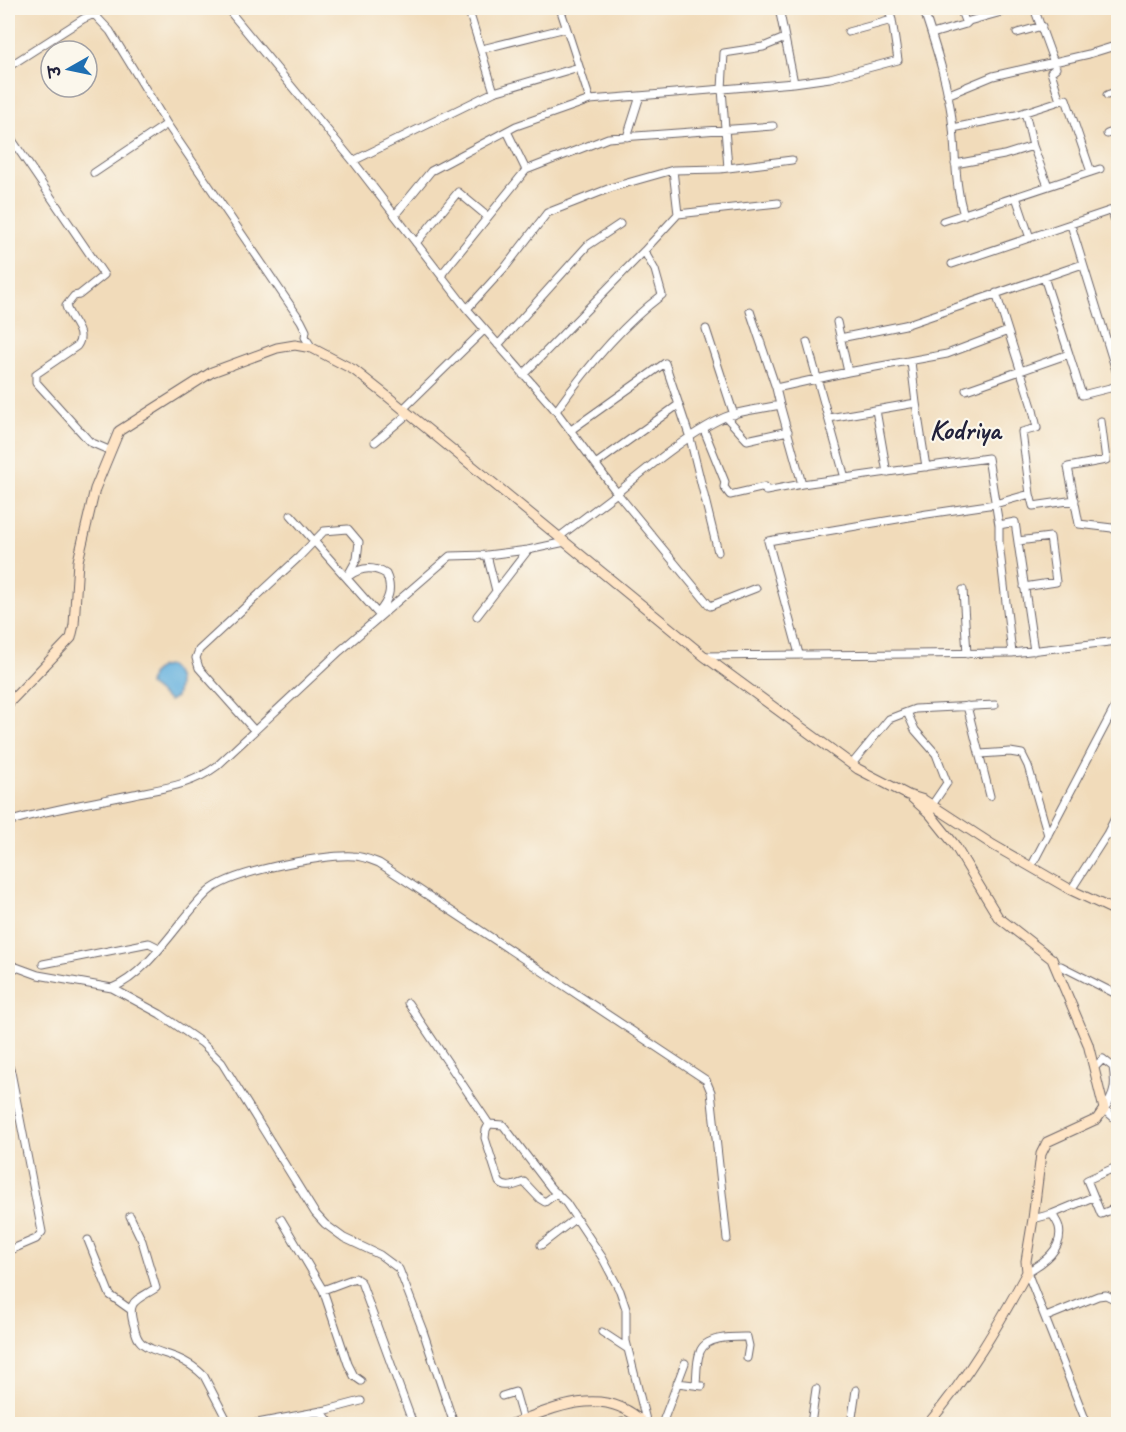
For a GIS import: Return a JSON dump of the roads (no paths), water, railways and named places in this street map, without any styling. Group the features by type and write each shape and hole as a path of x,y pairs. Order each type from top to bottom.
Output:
{"street":[{"path":"227,8 353,161 484,330 556,411 597,463 617,494 710,606 756,588"},
{"path":"482,8 469,9 494,92"},
{"path":"560,8 590,100"},
{"path":"779,8 794,83"},
{"path":"394,215 431,171 507,131 590,100 794,83 830,78 898,60 888,8"},
{"path":"923,8 947,95 953,128 960,203 964,215"},
{"path":"960,8 966,24"},
{"path":"932,34 1016,8"},
{"path":"1034,8 1056,68 1051,72 1060,101"},
{"path":"8,67 94,14 110,31 167,123 302,321 306,331 305,337 312,348"},
{"path":"848,32 892,20"},
{"path":"1017,33 1042,26"},
{"path":"482,49 566,28"},
{"path":"728,168 722,89 724,53 763,47 785,38"},
{"path":"947,95 993,76 1119,45"},
{"path":"353,161 494,92 579,67"},
{"path":"1107,95 1119,91"},
{"path":"627,137 640,96"},
{"path":"953,128 1024,112 1066,99 1091,172"},
{"path":"1024,112 1033,146 1048,186"},
{"path":"94,173 167,123"},
{"path":"441,275 526,170 608,138 773,126"},
{"path":"1107,134 1119,130"},
{"path":"507,131 526,170"},
{"path":"8,134 104,275 79,295 74,296 66,306 69,317 82,336 81,341 36,374 36,382 90,442 111,451"},
{"path":"955,164 1004,155 1033,146"},
{"path":"467,309 507,266 547,213 613,187 673,170 728,168 792,160"},
{"path":"944,221 1100,169"},
{"path":"673,170 678,214"},
{"path":"416,243 458,192 488,217"},
{"path":"1016,197 1030,238"},
{"path":"523,375 678,214 778,203"},
{"path":"952,264 1115,209 1119,231"},
{"path":"498,345 587,246 620,224"},
{"path":"1071,225 1119,376"},
{"path":"556,411 579,379 640,312 662,295 655,270 644,251"},
{"path":"840,338 905,325 945,313 1083,264"},
{"path":"1044,277 1082,395 1119,386"},
{"path":"996,293 1037,428 1022,432 1033,506 1075,500"},
{"path":"750,311 776,388 802,484"},
{"path":"837,322 848,372"},
{"path":"706,329 730,416 747,440 788,431"},
{"path":"375,442 484,330"},
{"path":"776,388 817,378 947,354 1008,332"},
{"path":"807,342 845,478"},
{"path":"8,704 71,638 74,626 78,561 95,489 119,431 212,372 277,348 296,345 312,348 354,370 704,656 852,764 908,795 932,805 1071,890 1119,912"},
{"path":"966,390 1070,354"},
{"path":"911,362 926,467"},
{"path":"571,430 665,363 690,438 718,552"},
{"path":"829,418 916,403"},
{"path":"597,463 678,405"},
{"path":"8,822 39,813 184,784 205,775 379,614 450,556 487,555 528,550 562,540 641,473 704,429 730,416 780,405"},
{"path":"876,410 887,473"},
{"path":"1101,421 1106,460 1068,467 1079,524 1119,531"},
{"path":"704,429 724,487 730,495 988,458 999,525 999,543 1012,653"},
{"path":"799,654 768,541 995,504 1030,494"},
{"path":"291,515 379,614"},
{"path":"999,525 1015,522 1034,651"},
{"path":"254,730 246,718 199,668 197,654 209,639 315,542 324,531 348,529 359,542 357,559 347,577"},
{"path":"1018,541 1050,537 1056,582 1024,587"},
{"path":"477,616 528,550"},
{"path":"487,555 496,591"},
{"path":"347,577 360,569 370,567 386,574 391,591 389,599 379,614"},
{"path":"963,590 967,654"},
{"path":"704,656 1012,653 1119,641"},
{"path":"1031,867 1119,701"},
{"path":"852,764 890,719 915,709 995,705"},
{"path":"967,706 990,796"},
{"path":"907,712 915,730 936,754 946,783 932,805"},
{"path":"980,754 1010,752 1022,754 1028,766 1048,835"},
{"path":"908,795 930,814 954,844 998,917 1052,959 1093,1063 1104,1109 1119,1120"},
{"path":"1071,890 1119,812"},
{"path":"1107,834 1119,838"},
{"path":"112,988 130,978 206,893 224,882 327,857 356,856 379,863 706,1080 711,1092 727,1239"},
{"path":"43,964 149,943 159,948"},
{"path":"8,964 38,975 112,988 166,1017 202,1043 222,1064 300,1190 325,1224 344,1238 390,1261 399,1269 423,1331 454,1425"},
{"path":"1061,966 1119,995"},
{"path":"408,1003 489,1124"},
{"path":"1087,1425 1027,1272 1026,1261 1041,1154 1047,1142 1097,1119 1112,1098 1115,1087 1113,1067 1103,1059 1093,1063"},
{"path":"8,1064 42,1232 36,1239 8,1251"},
{"path":"489,1124 503,1125 557,1193 602,1257 620,1291 626,1309 626,1341 644,1423"},
{"path":"489,1124 485,1138 499,1182 507,1187 524,1182 545,1202 557,1193"},
{"path":"1119,1180 1114,1168 1086,1180 1101,1214 1117,1208 1119,1217"},
{"path":"1033,1219 1052,1214 1093,1197"},
{"path":"928,1425 994,1334 1027,1272 1045,1262 1056,1249 1059,1227 1052,1214"},
{"path":"130,1216 142,1241 156,1288 135,1301 131,1310"},
{"path":"542,1245 576,1218"},
{"path":"281,1219 323,1290 348,1364 354,1376 361,1382"},
{"path":"88,1240 110,1295 131,1310 140,1342 177,1358 199,1371 204,1376 229,1425"},
{"path":"323,1290 355,1278 361,1281 413,1425"},
{"path":"1046,1317 1098,1296 1106,1295 1119,1301"},
{"path":"602,1332 628,1348"},
{"path":"677,1383 699,1386 700,1350 706,1344 734,1337 747,1337 749,1346 747,1358"},
{"path":"662,1425 685,1363"},
{"path":"816,1389 811,1424 825,1425"},
{"path":"851,1425 856,1390"},
{"path":"502,1396 515,1392 523,1420"},
{"path":"254,1424 361,1401"},
{"path":"512,1425 547,1411 585,1401 609,1403 633,1413 644,1423"},
{"path":"321,1411 331,1425"},
{"path":"622,1422 644,1423"}],"water":[{"path":"169,666 177,676 178,684 176,697 169,701 149,685 151,675 160,667"}],"district":[{"name":"Kodriya","path":"965,429"}]}
